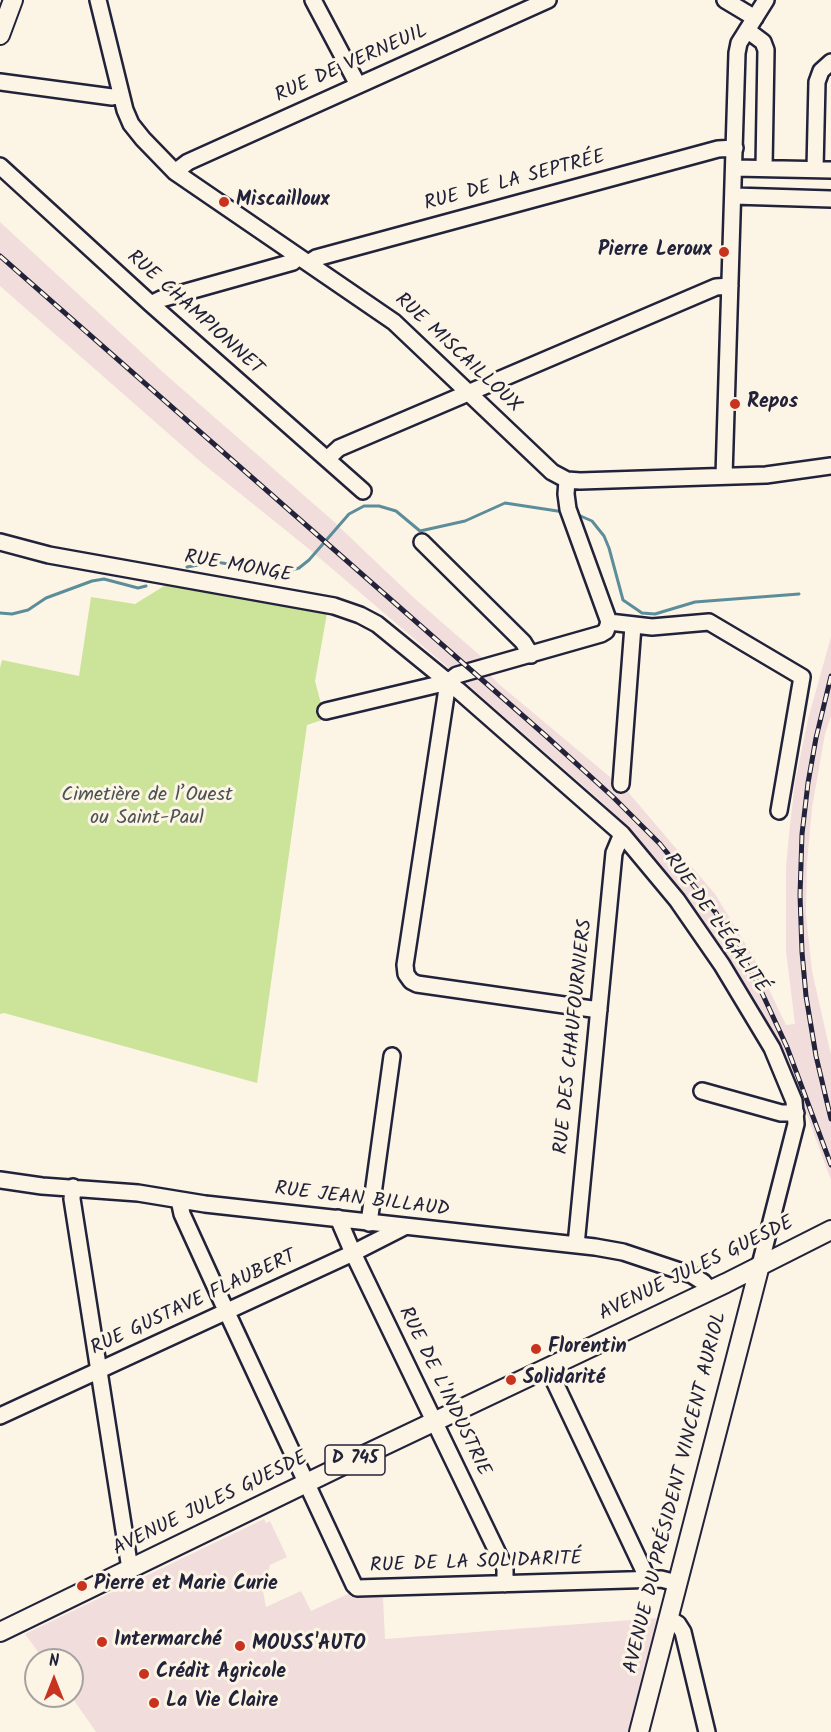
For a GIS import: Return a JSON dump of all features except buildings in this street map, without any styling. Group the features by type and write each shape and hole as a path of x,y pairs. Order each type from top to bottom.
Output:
{"main road":[{"path":"0,35 14,0"},
{"name":"AVENUE JULES GUESDE","path":"0,1632 831,1230"},
{"name":"AVENUE DU PRÉSIDENT VINCENT AURIOL","path":"639,1732 760,1265"}],"street":[{"name":"RUE MISCAILLOUX","path":"98,0 121,95 131,124 175,172 394,322 552,472 567,480"},
{"path":"313,0 358,86"},
{"path":"725,0 751,24 766,50 764,168"},
{"path":"724,476 737,53 740,43 766,0"},
{"name":"RUE DE VERNEUIL","path":"175,172 188,162 542,1"},
{"path":"815,169 817,82 821,71 831,62"},
{"path":"0,82 112,97 121,95"},
{"name":"RUE DE LA SEPTRÉE","path":"151,304 161,299 293,262 316,258 718,149 735,148"},
{"name":"RUE CHAMPIONNET","path":"0,166 151,304 363,491"},
{"path":"735,168 831,170"},
{"path":"734,196 831,199"},
{"path":"327,459 339,448 467,393 716,287 730,286"},
{"path":"326,711 448,682 457,675 606,631 609,622 569,512 566,494 567,480 766,475 831,466"},
{"name":"RUE MONGE","path":"0,542 49,555 342,609 377,624 448,682"},
{"path":"422,542 523,642 531,655"},
{"path":"609,622 652,627 709,622 802,677 779,812"},
{"path":"621,784 633,626"},
{"path":"448,682 405,965 406,974 411,981 417,984 599,1010"},
{"name":"RUE DE L'ÉGALITÉ","path":"448,682 622,834 677,900 722,965 772,1048 794,1101 796,1119"},
{"name":"RUE DES CHAUFOURNIERS","path":"576,1245 614,853 622,834"},
{"path":"369,1223 392,1056"},
{"path":"702,1091 796,1119 760,1265"},
{"name":"RUE JEAN BILLAUD","path":"0,1180 42,1186 138,1193 179,1200 623,1252 692,1275 710,1290"},
{"path":"72,1187 72,1199 130,1569"},
{"path":"179,1200 182,1214 307,1484"},
{"name":"RUE DE L'INDUSTRIE","path":"338,1218 352,1253 505,1568 505,1584"},
{"name":"RUE GUSTAVE FLAUBERT","path":"0,1416 227,1312 404,1227"},
{"path":"548,1368 644,1571 645,1579"},
{"name":"RUE DE LA SOLIDARITÉ","path":"307,1484 357,1588 645,1579 661,1579 677,1583"},
{"path":"668,1618 678,1624 683,1632 707,1732"}],"shaded area":[{"path":"0,222 165,374 331,519 414,598 484,659 479,664 500,685 628,792 715,894 754,958 786,1025 795,1024 786,951 786,867 790,825 795,782 808,719 831,637 831,716 825,734 812,808 807,863 806,914 812,971 831,1055 831,1180 787,1061 724,952 661,865 604,804 466,683 309,549 202,463 0,286"},
{"path":"264,1519 266,1523 270,1521 287,1557 270,1565 263,1591 266,1607 301,1591 311,1611 348,1594 357,1598 383,1598 385,1639 657,1618 628,1732 96,1732 79,1708 84,1708 84,1648 35,1648 25,1634"}],"green space":[{"name":"Cimetière de l’Ouest ou Saint-Paul","path":"169,583 327,613 315,681 325,719 307,725 257,1083 4,1013 0,1014 0,668 2,660 79,676 91,597 135,604"}],"waterway":[{"path":"187,567 216,562 266,570 299,568 309,560 349,514 364,506 379,506 396,511 420,531 465,521 505,503 564,512"},
{"path":"576,514 592,521 604,536 623,600 642,613 655,614 695,602 799,594"},
{"path":"0,613 12,614 28,610 46,598 92,581 104,579 138,588 146,586"}],"railway":[{"path":"0,256 546,736 660,844 716,913 756,980 787,1047 831,1165"},
{"path":"831,676 808,783 802,834 800,895 806,996 816,1056 831,1119"}],"place":[{"name":"Miscailloux","path":"224,202"},
{"name":"Pierre Leroux","path":"724,252"},
{"name":"Repos","path":"735,404"},
{"name":"Florentin","path":"536,1349"},
{"name":"Solidarité","path":"511,1380"},
{"name":"Pierre et Marie Curie","path":"82,1586"},
{"name":"Intermarché","path":"102,1642"},
{"name":"MOUSS'AUTO","path":"240,1646"},
{"name":"Crédit Agricole","path":"144,1674"},
{"name":"La Vie Claire","path":"154,1703"}]}
